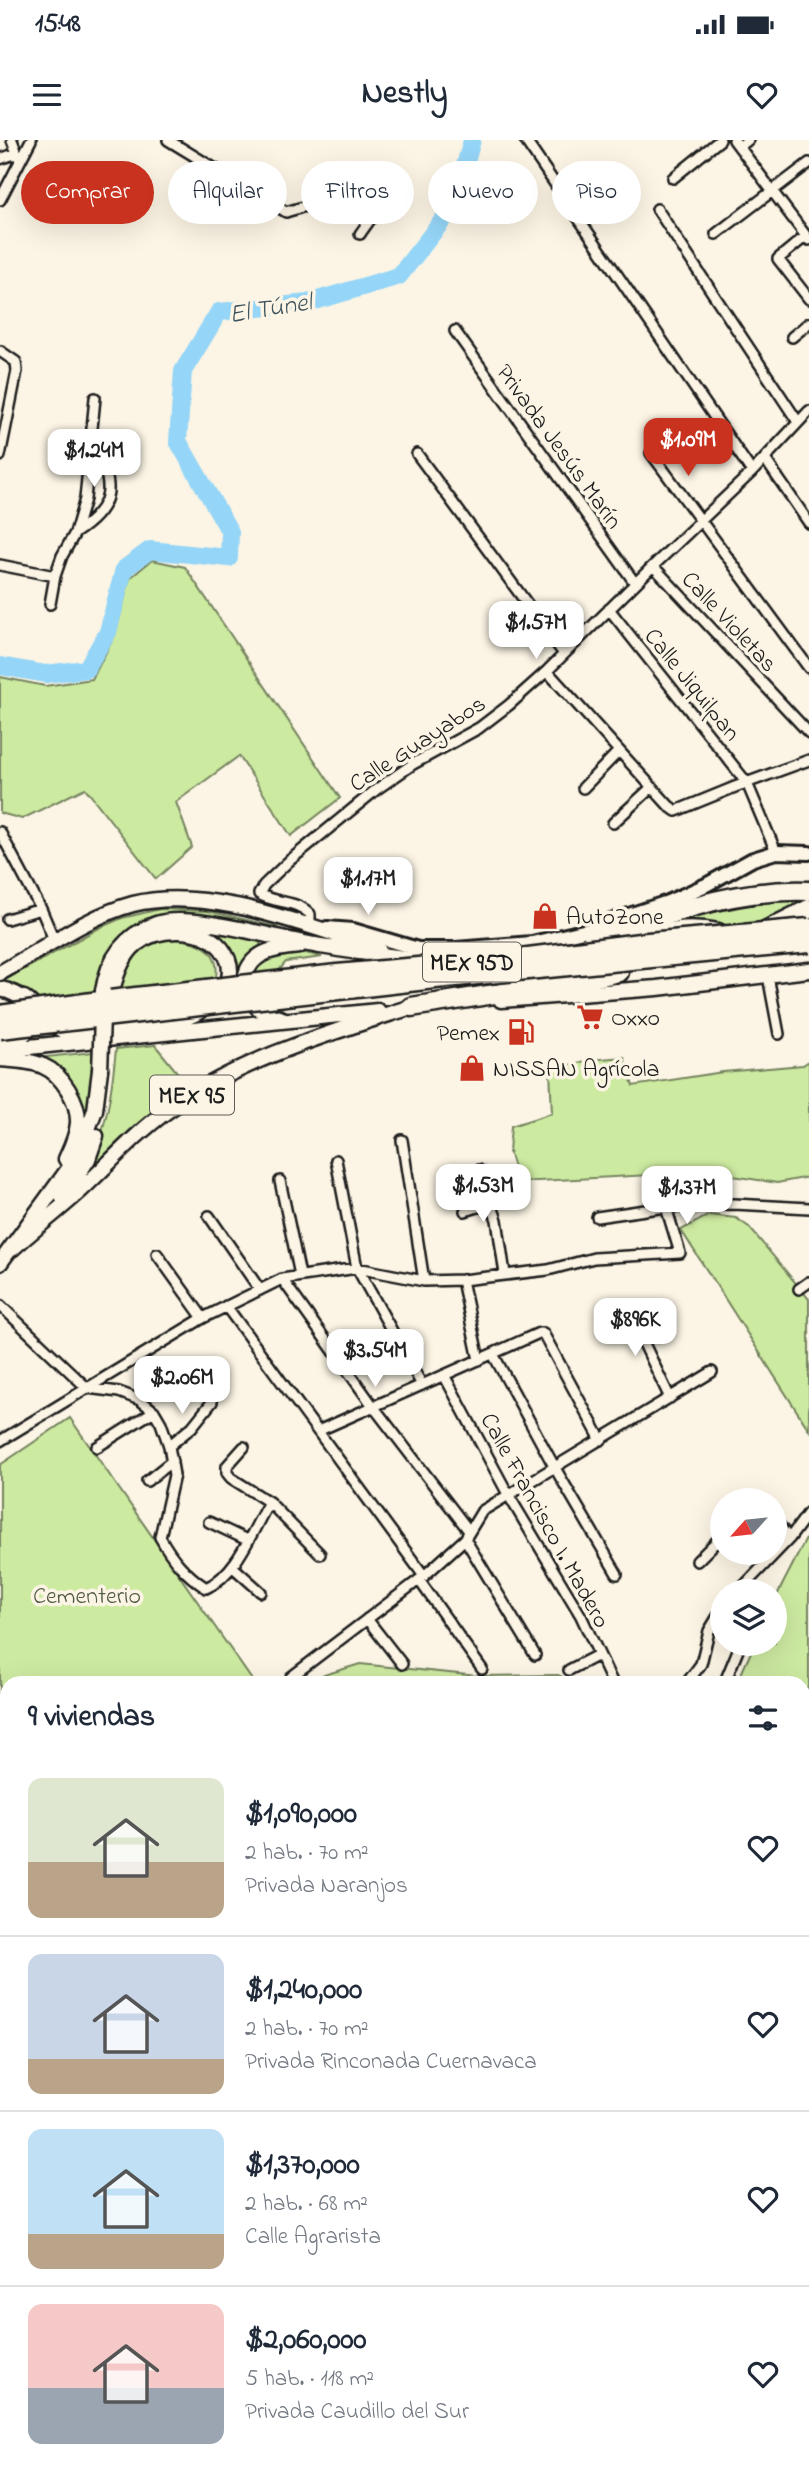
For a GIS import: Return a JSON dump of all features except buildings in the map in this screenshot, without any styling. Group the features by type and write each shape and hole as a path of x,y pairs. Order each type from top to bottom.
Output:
{"highway":[{"path":"586,947 638,925 742,894 809,891"},
{"path":"809,909 757,934 809,928"},
{"name":"MEX 95D","path":"0,1015 337,974 809,928"},
{"name":"MEX 95D","path":"0,1029 435,979 809,943"},
{"path":"411,1007 579,981 619,972"}],"main road":[{"path":"0,973 113,911 152,900 210,902 310,926 416,960"},
{"path":"55,1211 88,1159 103,1109 109,964 123,944 144,930 166,922 186,921 311,945 461,968 505,968 658,931 693,928 809,951"},
{"path":"586,947 600,927"},
{"path":"0,989 15,992 49,1018 54,1026 71,1034 182,1019 197,1014 217,1001 228,977 229,968 220,947 199,935 186,932 156,934 135,945 128,953 107,991"},
{"path":"290,1021 269,1015 250,1000 244,980 254,960 265,952 311,945"},
{"name":"MEX 95","path":"0,1051 411,1007 539,999 809,970"},
{"path":"0,1044 25,1034 30,1026 32,1017 24,998"},
{"name":"MEX 95","path":"12,1249 79,1191 136,1136 192,1095 301,1042 411,1007"},
{"path":"0,1059 45,1066 62,1081 77,1112 78,1121 72,1146 62,1170 34,1215"},
{"name":"MEX 95","path":"0,1263 64,1179 84,1144 104,1070"}],"street":[{"path":"12,140 19,157"},
{"path":"0,200 19,157 31,140"},
{"path":"168,140 286,212 311,204 361,173 375,168 385,169 390,177 387,191 360,234"},
{"path":"525,140 752,472"},
{"path":"673,178 720,140"},
{"path":"748,140 736,143 808,238 778,259 809,299"},
{"path":"0,159 19,157"},
{"path":"716,234 809,163"},
{"path":"657,209 798,422"},
{"path":"792,337 809,323"},
{"name":"Privada Jesús Marín","path":"455,331 635,583"},
{"path":"0,351 16,362 17,371 0,456"},
{"path":"50,604 55,576 75,533 85,499 95,398"},
{"name":"Calle Guayabos","path":"310,926 310,914 303,906 259,894 264,885 289,860 377,789 413,764 479,728 547,671 752,472 809,411"},
{"path":"75,533 88,525 103,506 110,488 106,468 92,442"},
{"path":"651,453 809,668"},
{"path":"417,454 564,654"},
{"path":"765,459 809,523"},
{"path":"0,565 55,576"},
{"name":"Calle Violetas","path":"653,566 809,733"},
{"name":"Calle Jiquilpan","path":"609,610 747,783 776,852"},
{"path":"547,671 676,811 809,760"},
{"path":"583,788 620,751"},
{"path":"613,823 652,787"},
{"path":"0,832 41,909 55,942"},
{"path":"310,926 353,930 418,949 533,943 600,927 668,902 706,885 752,859 776,852 809,853"},
{"path":"7,919 41,909"},
{"path":"768,976 779,1034"},
{"path":"402,1140 424,1281"},
{"path":"336,1160 357,1268 422,1385"},
{"path":"479,1170 497,1220 505,1274"},
{"path":"280,1181 300,1275"},
{"path":"465,1211 491,1203"},
{"path":"597,1217 666,1207 734,1205 809,1208"},
{"path":"0,1441 69,1402 87,1388 203,1318 282,1279 357,1268 424,1281 462,1280 548,1270 594,1258 680,1253 666,1207"},
{"path":"209,1216 260,1290"},
{"path":"157,1254 203,1318"},
{"path":"282,1279 467,1535 535,1655"},
{"path":"462,1280 479,1360"},
{"path":"799,1289 809,1282"},
{"path":"0,1305 87,1388 119,1392 141,1400 154,1411 169,1446 174,1475 160,1537 188,1576 206,1588 218,1582 233,1567 269,1502"},
{"path":"226,1306 318,1431 482,1669"},
{"path":"626,1306 670,1398"},
{"path":"318,1431 543,1333 601,1440"},
{"path":"493,1354 555,1468 618,1574"},
{"path":"294,1676 421,1578 467,1535 482,1511 712,1372"},
{"name":"Calle Francisco I. Madero","path":"444,1375 509,1496 581,1616 609,1676"},
{"path":"169,1446 192,1427 212,1402"},
{"path":"97,1447 154,1411"},
{"path":"244,1447 227,1466 227,1473 269,1502 320,1554"},
{"path":"148,1481 172,1461"},
{"path":"751,1579 789,1539 809,1513"},
{"path":"209,1522 247,1540"},
{"path":"697,1561 710,1548"},
{"path":"233,1567 261,1592"},
{"path":"367,1619 402,1664"},
{"path":"692,1676 701,1664 710,1629"},
{"path":"569,1670 598,1654"},
{"path":"727,1676 736,1656"}],"green space":[{"path":"152,560 185,567 340,798 291,836 239,756 176,802 192,847 156,879 85,788 22,819 0,813 0,677 45,686 92,679 115,635 130,578"},
{"path":"809,898 809,902 752,931 653,926 743,901"},
{"path":"160,909 208,911 277,927 275,932 217,921 128,933 109,951 97,979 95,997 47,1005 19,986 3,981 99,928 122,918"},
{"path":"208,930 260,939 260,948 244,964 237,986 230,954"},
{"path":"173,939 203,946 209,951 216,965 214,987 118,992 135,955 150,945"},
{"path":"289,953 322,957 286,962 273,977 283,1013 270,1009 252,992 254,968 268,958"},
{"path":"155,1045 190,1088 152,1116 87,1172 107,1112 116,1049"},
{"path":"93,1052 91,1101 84,1127 83,1111 37,1058"},
{"path":"624,1057 633,1086 723,1072 803,1065 809,1061 809,1177 777,1183 708,1172 519,1182 509,1152 511,1126 552,1113 550,1070 589,1060"},
{"path":"709,1215 736,1218 749,1227 809,1299 809,1430 681,1230"},
{"name":"Cementerio","path":"70,1418 249,1676 0,1676 0,1465"},
{"path":"809,1533 809,1676 740,1676 749,1656 787,1656 785,1579"},
{"path":"360,1664 478,1676 321,1676"},
{"path":"558,1675 560,1676 478,1676"}],"waterway":[{"name":"El Túnel","path":"0,666 46,674 86,669 108,632 124,569 150,550 229,558 230,532 178,441 183,371 219,312 308,303 399,276 454,206 472,140"}],"place":[{"name":"AutoZone","path":"545,916"},
{"name":"Oxxo","path":"590,1017"},
{"name":"Pemex","path":"521,1032"},
{"name":"NISSAN Agrícola","path":"472,1068"}]}
